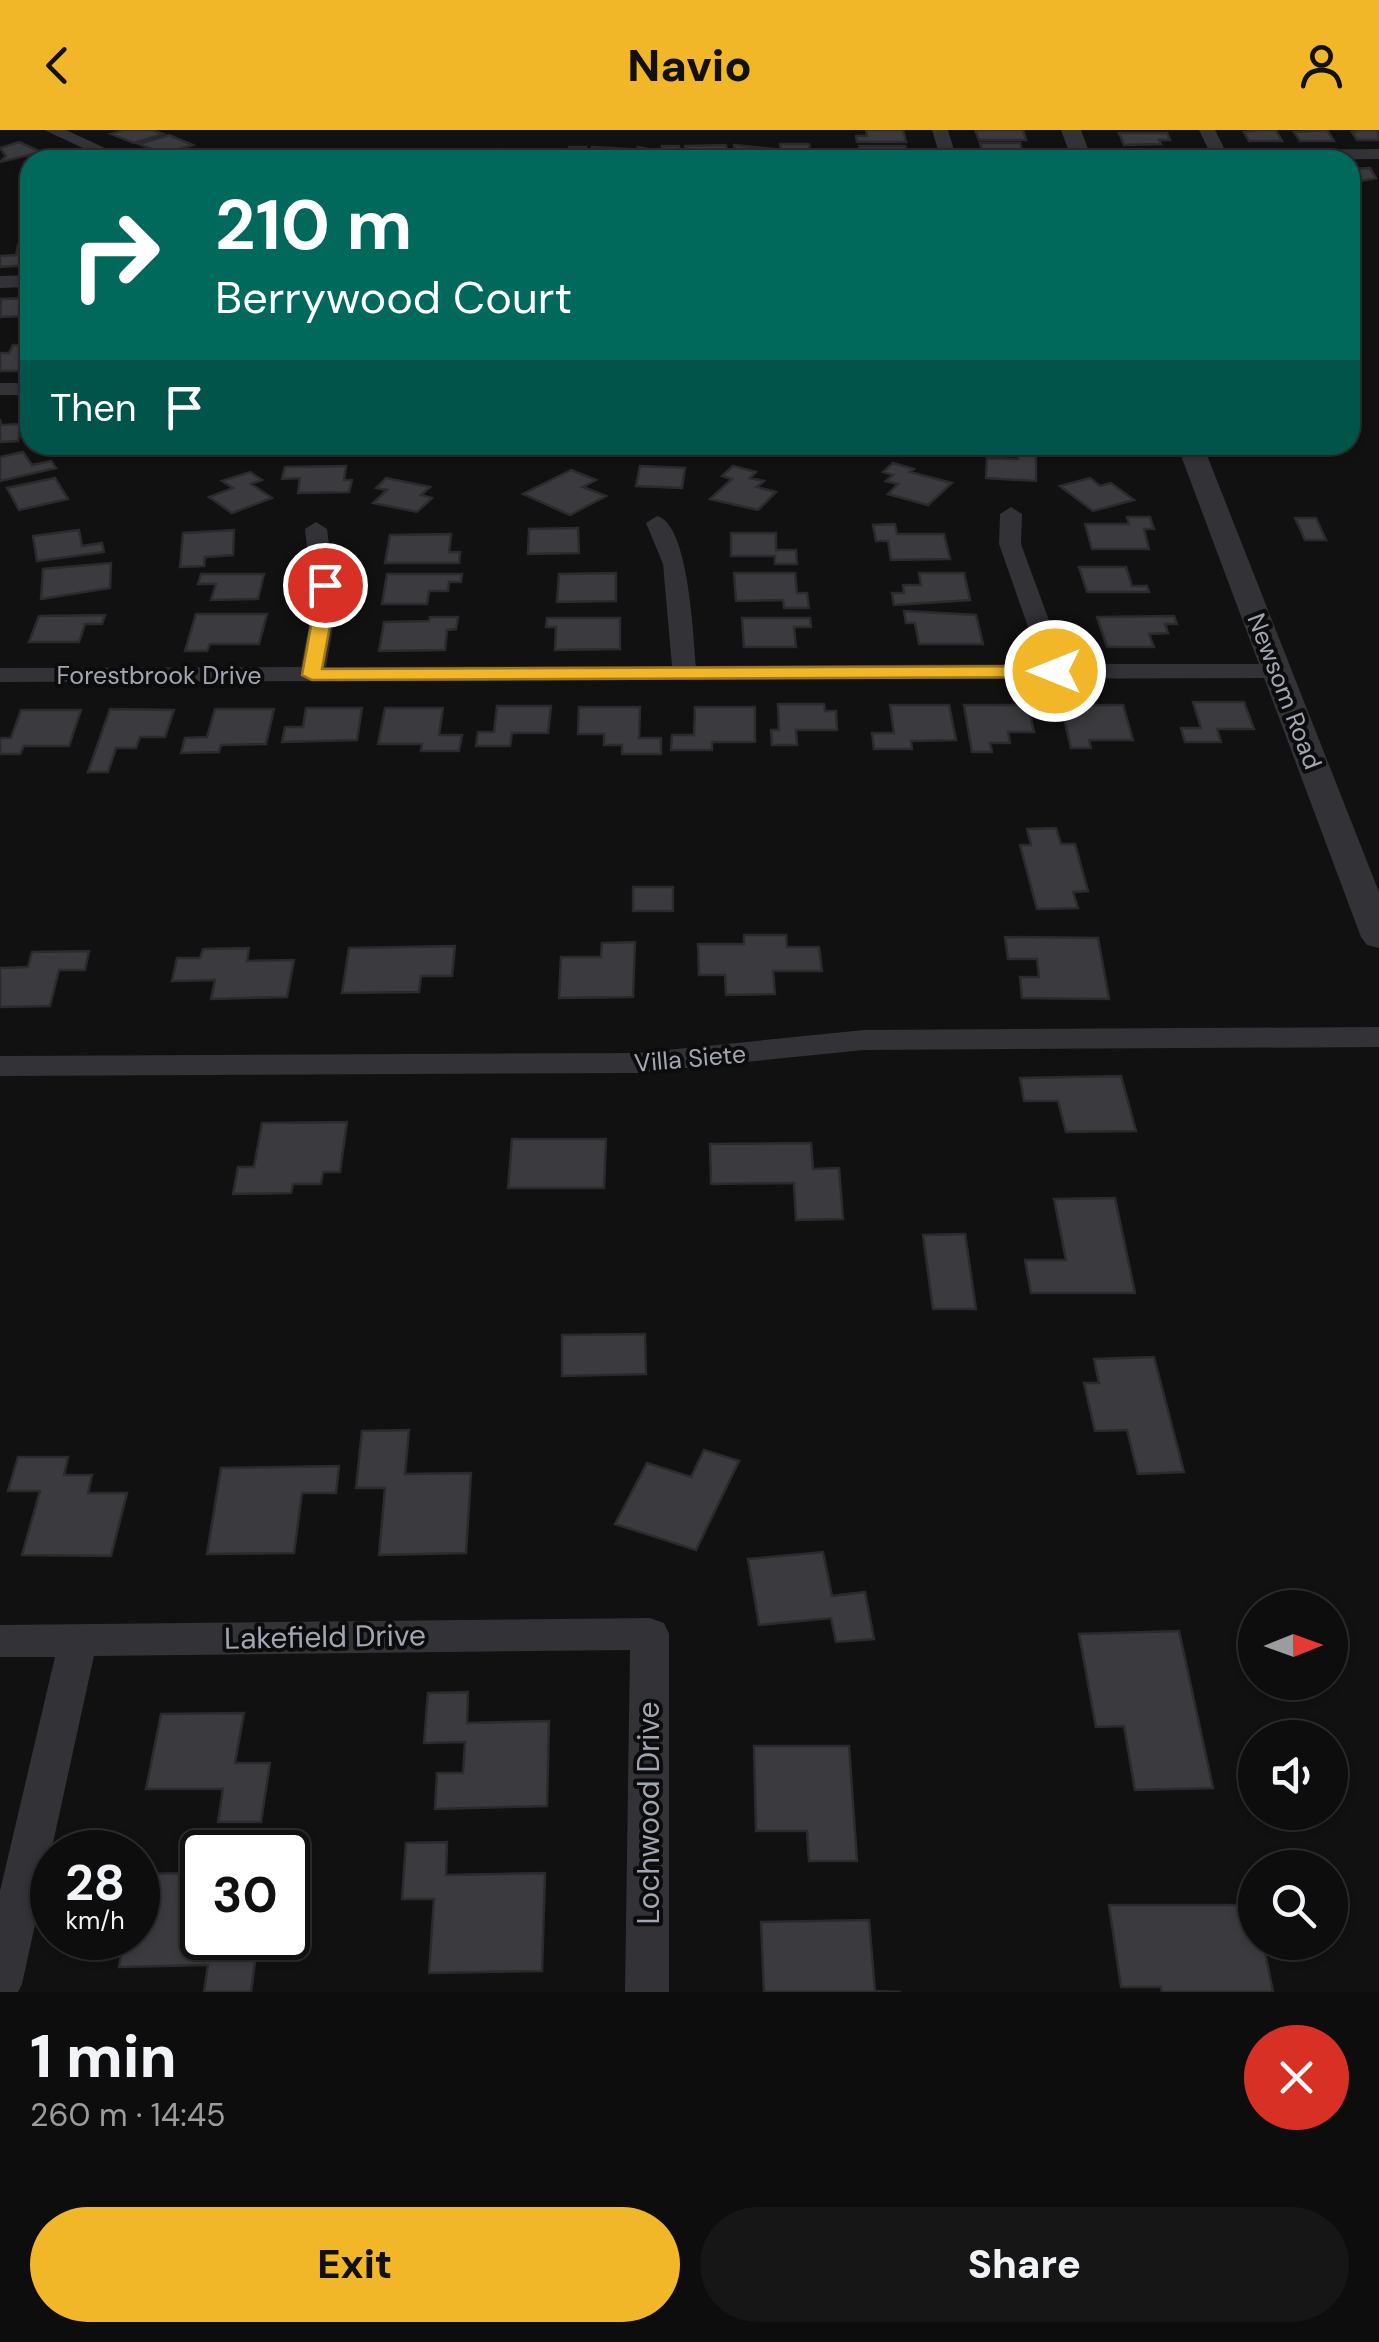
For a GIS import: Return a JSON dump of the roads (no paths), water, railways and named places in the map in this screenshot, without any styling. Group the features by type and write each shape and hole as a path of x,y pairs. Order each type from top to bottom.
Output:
{"street":[{"path":"52,130 99,150"},
{"name":"Newsom Road","path":"1194,455 1379,937"},
{"path":"1011,514 1010,544 1055,671"},
{"path":"657,523 674,564 685,672"},
{"path":"312,675 326,604 316,529"},
{"name":"Forestbrook Drive","path":"0,675 1278,671"},
{"name":"Villa Siete","path":"0,1066 637,1064 864,1040 1379,1037"},
{"name":"Lakefield Drive","path":"0,1641 650,1634"},
{"name":"Lochwood Drive","path":"647,1992 650,1634"},
{"path":"0,1984 78,1640"}]}
